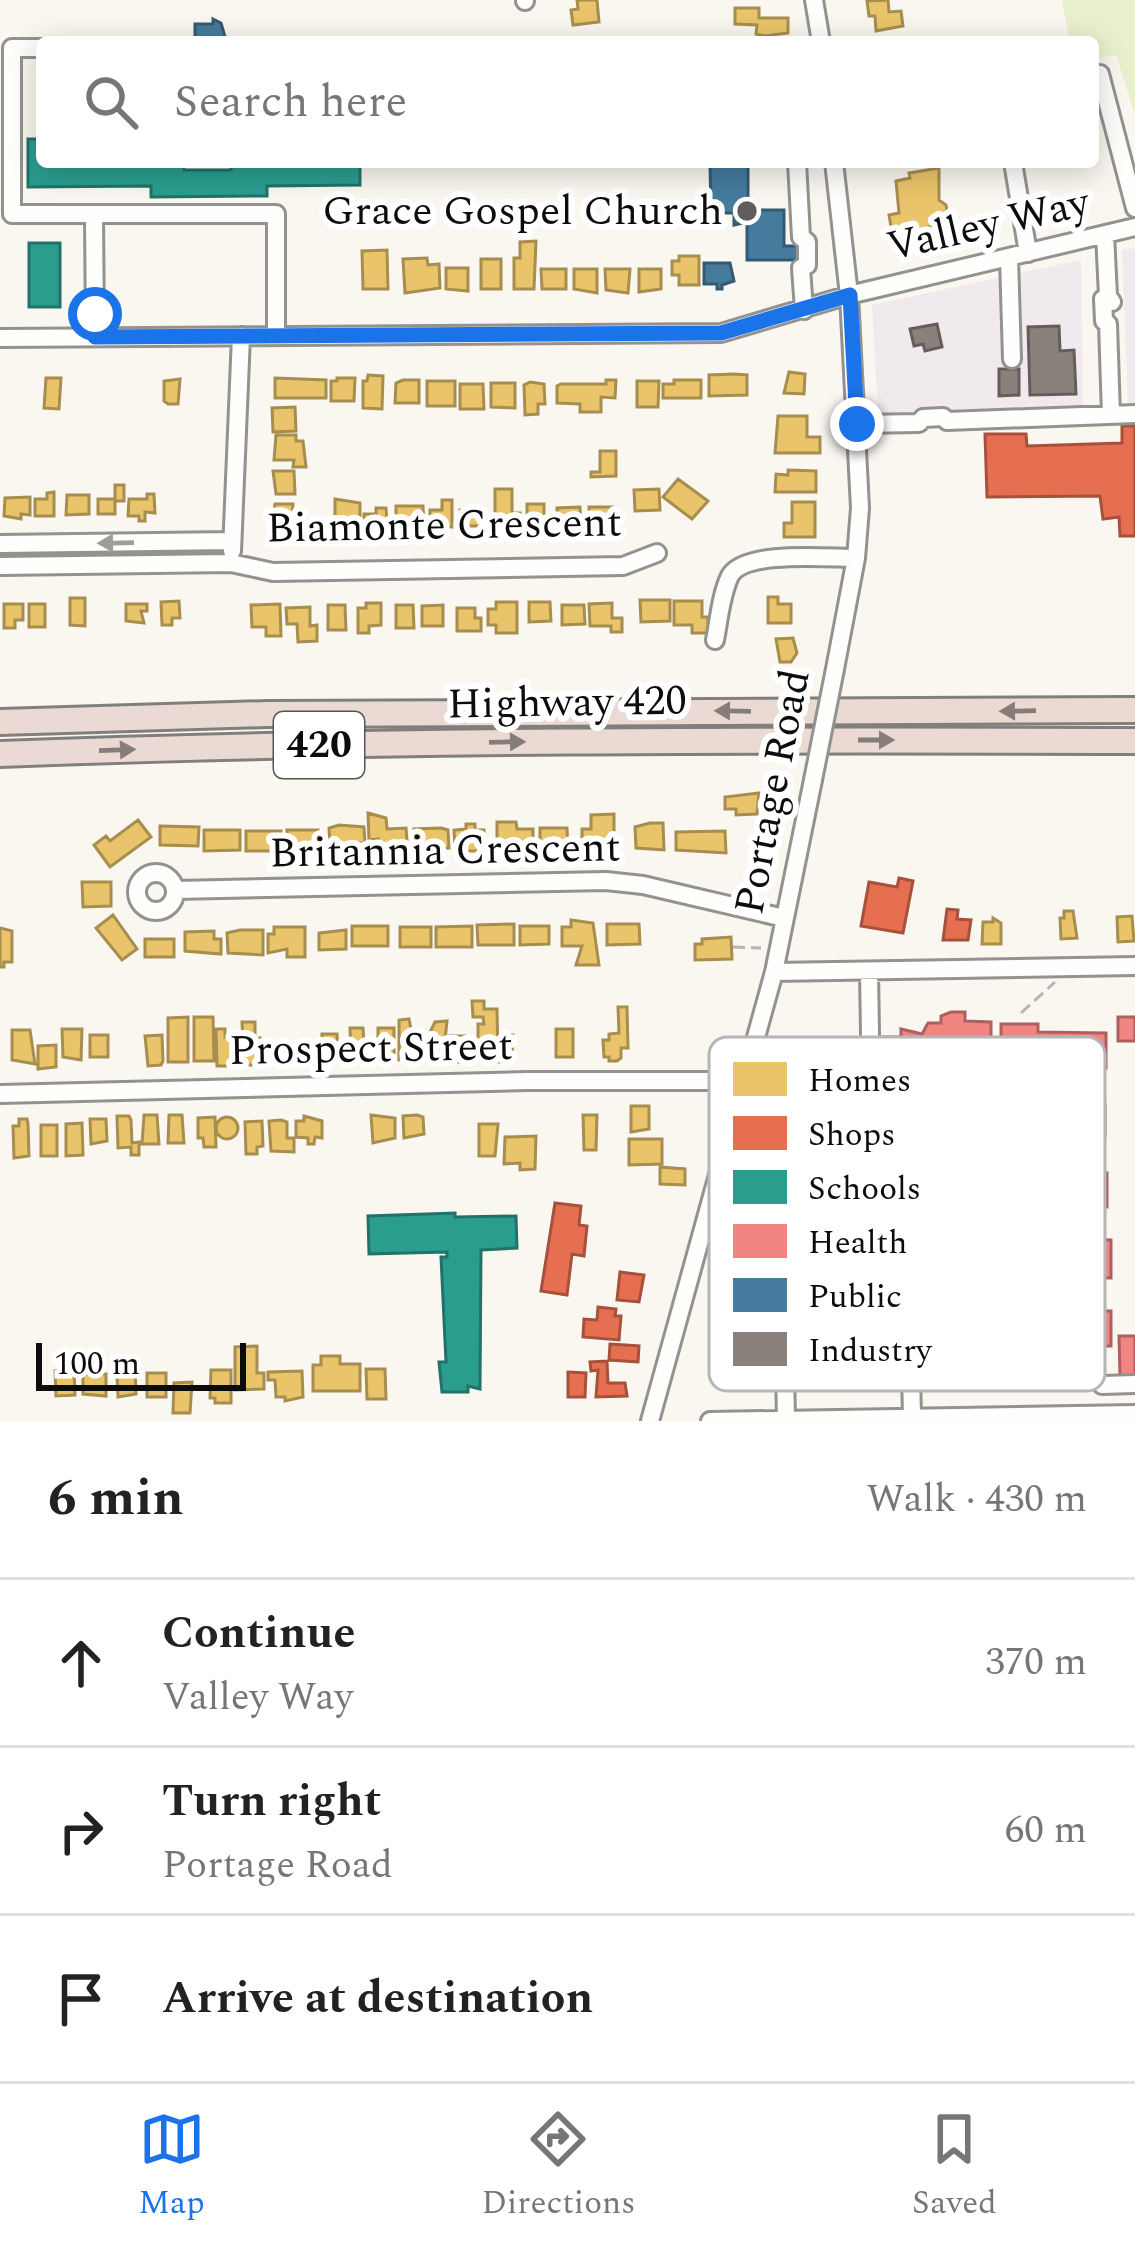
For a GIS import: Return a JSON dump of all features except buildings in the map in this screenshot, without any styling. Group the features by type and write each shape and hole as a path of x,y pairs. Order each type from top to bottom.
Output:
{"highway":[{"name":"Highway 420","path":"0,722 338,713 1135,710"},
{"name":"Highway 420","path":"0,754 639,740 1135,741"}],"street":[{"path":"814,0 820,36"},
{"path":"36,48 12,48 12,214 276,214 276,336"},
{"path":"1099,74 1135,208"},
{"path":"797,168 805,310"},
{"name":"Portage Road","path":"756,1037 774,973 856,558 860,508 857,424 850,295 836,168"},
{"path":"1014,168 1028,253"},
{"path":"94,214 95,337"},
{"name":"Valley Way","path":"0,338 721,333 850,295 1135,227"},
{"path":"1106,234 1113,321 1108,324 1111,415"},
{"path":"1009,258 1012,359"},
{"path":"231,562 242,336"},
{"path":"857,424 919,423 923,418 943,417 946,421 1135,414"},
{"path":"0,544 232,542"},
{"name":"Biamonte Crescent","path":"0,566 231,562 273,572 623,566 657,554"},
{"path":"715,640 728,579 738,564 756,559 856,558"},
{"name":"Britannia Crescent","path":"175,890 606,881 643,885 784,918"},
{"path":"774,973 1135,966"},
{"path":"869,971 870,1037"},
{"name":"Prospect Street","path":"0,1094 504,1081 709,1081"},
{"name":"Portage Road","path":"650,1421 709,1208"},
{"path":"911,1391 912,1416"},
{"path":"710,1421 1135,1414"}],"path":[{"path":"733,947 778,948"},
{"path":"1021,1013 1067,967"}],"shaded area":[{"path":"1135,248 1135,404 1128,404 1122,250"},
{"path":"1081,260 1083,408 878,413 872,305"}],"green space":[{"path":"1062,0 1135,0 1135,115 1116,55 1099,58 1099,36 1069,36"}],"place":[{"name":"Grace Gospel Church","path":"747,211"}],"route":[{"path":"95,314 95,337 608,336 721,333 850,295 857,424"}]}
